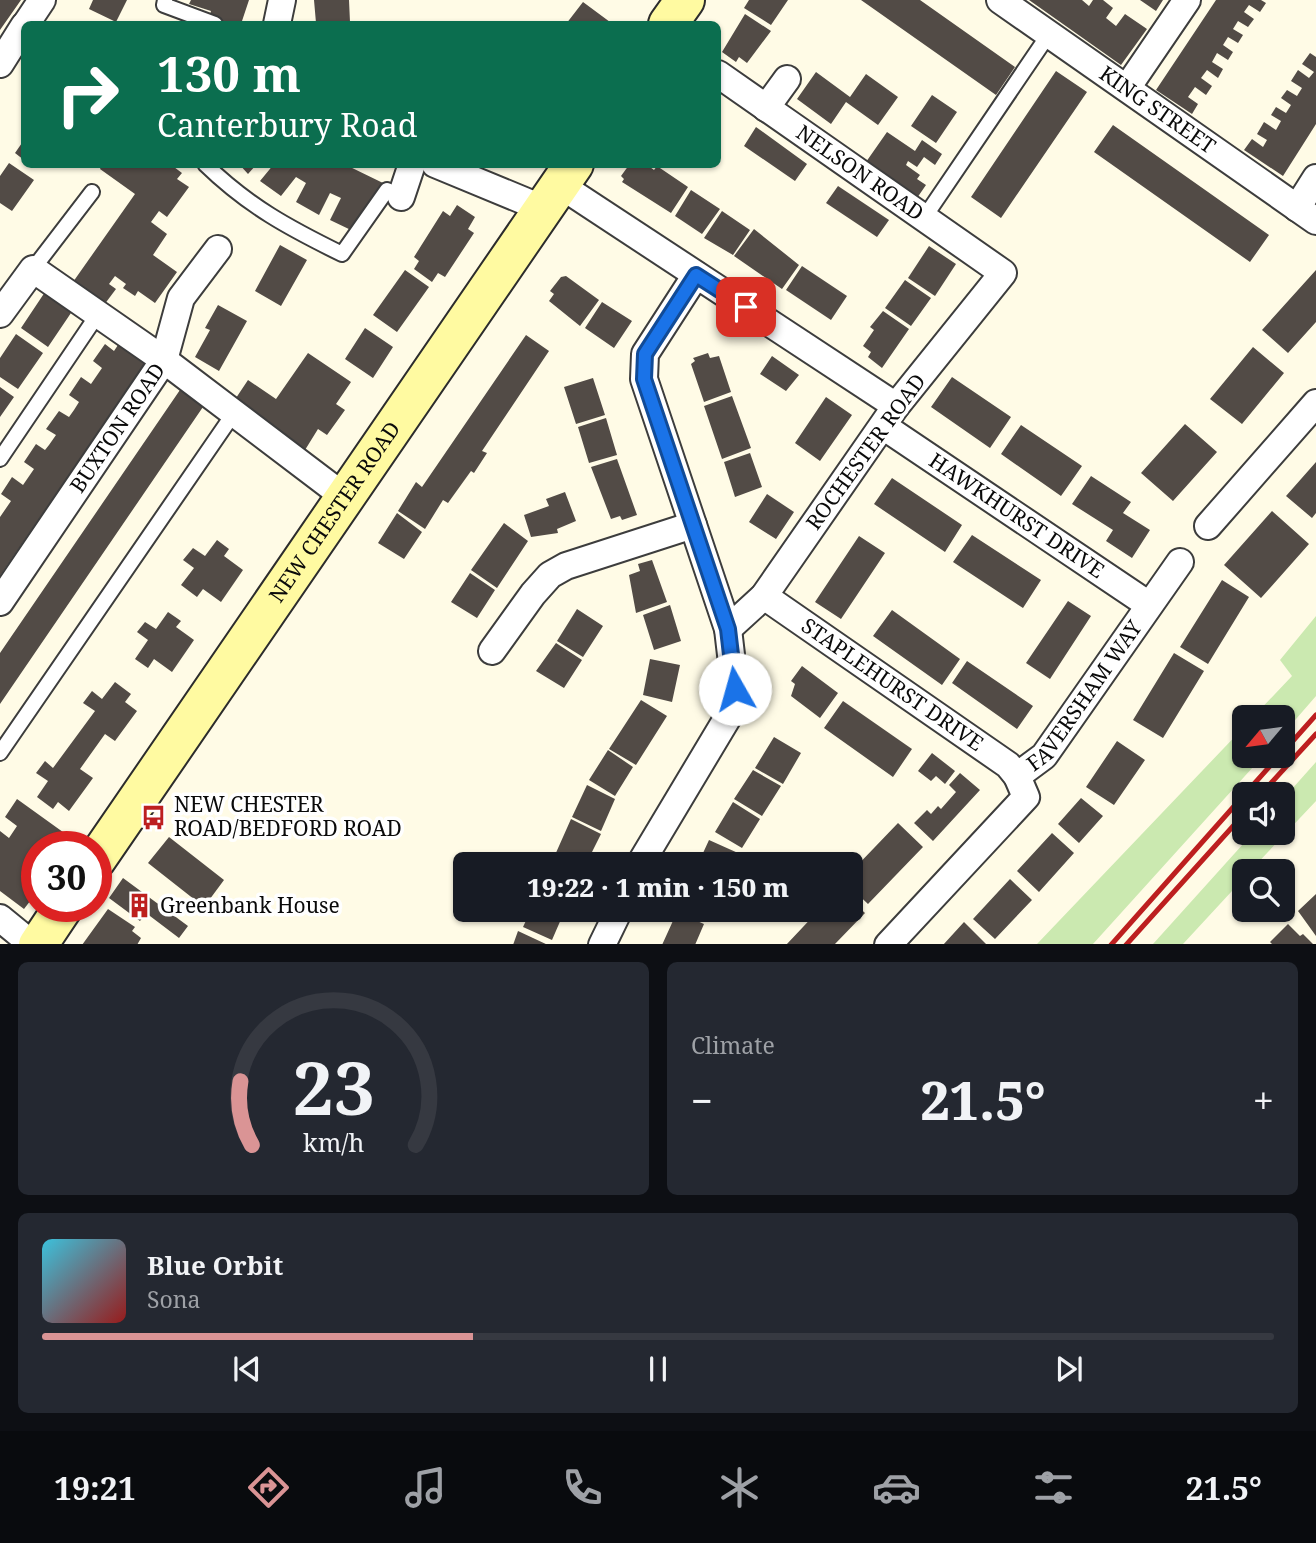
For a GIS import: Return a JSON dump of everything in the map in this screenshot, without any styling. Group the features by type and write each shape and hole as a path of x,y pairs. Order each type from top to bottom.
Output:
{"main road":[{"path":"670,21 685,0"},
{"name":"NEW CHESTER ROAD","path":"112,837 559,186"},
{"path":"38,944 53,922"}],"street":[{"path":"28,21 41,0"},
{"path":"278,21 282,0"},
{"name":"KING STREET","path":"1000,0 1306,214"},
{"path":"1127,88 1187,0"},
{"path":"0,64 21,31"},
{"name":"NELSON ROAD","path":"721,77 1003,273"},
{"path":"766,108 787,79"},
{"path":"401,197 411,168"},
{"name":"HAWKHURST DRIVE","path":"458,168 559,186 696,275 1149,605"},
{"path":"1306,214 1316,178"},
{"name":"BUXTON ROAD","path":"0,602 164,360 181,298 218,249"},
{"path":"0,314 33,269 164,360 346,498"},
{"name":"ROCHESTER ROAD","path":"728,629 764,596 890,416 1003,273"},
{"path":"647,852 728,717 735,689 728,629 644,379 645,354 696,275"},
{"path":"1208,526 1316,403"},
{"path":"492,651 550,575 566,566 693,525"},
{"name":"FAVERSHAM WAY","path":"888,944 1026,797 1017,776 1044,757 1180,562"},
{"name":"STAPLEHURST DRIVE","path":"764,596 1007,765 1017,776"},
{"path":"0,918 33,944"},
{"path":"602,944 613,922"}],"lane":[{"path":"165,0 164,5 207,21"},
{"path":"924,218 1049,34"},
{"path":"209,168 232,191 272,219 342,254 387,190 401,197"},
{"path":"33,269 92,192"},
{"path":"0,459 98,314"},
{"path":"0,753 234,413"}],"green space":[{"path":"1316,616 1316,696 1295,720 1295,705 1264,705 1292,676 1280,660"},
{"path":"1232,740 1232,768 1252,768 1239,782 1232,782 1232,790 1093,944 1037,944"},
{"path":"1316,762 1316,801 1295,823 1295,786"},
{"path":"1242,845 1275,845 1261,859 1232,859 1232,891 1183,944 1153,944"}],"building":[{"path":"0,0 21,0 0,30"},
{"path":"93,0 127,0 116,21 89,9"},
{"path":"191,0 249,0 242,21 218,21 209,18 211,11 189,4"},
{"path":"314,0 349,0 350,21 316,21"},
{"path":"749,0 788,0 771,25 744,8"},
{"path":"861,0 920,0 1015,67 996,95"},
{"path":"1029,0 1082,0 1089,6 1093,0 1103,0 1113,8 1106,18 1116,26 1125,14 1147,29 1121,65"},
{"path":"1140,0 1163,0 1156,11"},
{"path":"1216,0 1261,0 1266,3 1260,12 1249,5 1244,12 1254,19 1248,27 1238,21 1233,29 1243,35 1238,43 1228,37 1223,45 1233,52 1228,60 1217,53 1212,62 1223,69 1218,78 1207,70 1201,78 1212,86 1206,95 1195,87 1188,97 1198,104 1192,114 1156,90"},
{"path":"583,2 609,21 568,21"},
{"path":"745,14 771,31 747,63 739,57 736,62 722,52"},
{"path":"1310,53 1316,57 1316,124 1283,176 1244,150 1252,139 1263,147 1267,140 1257,134 1264,122 1276,130 1281,121 1271,115 1276,107 1286,113 1291,105 1281,98 1287,90 1297,96 1302,88 1291,81 1298,70 1309,78 1314,72 1302,64"},
{"path":"1056,71 1087,92 1001,218 971,197"},
{"path":"816,72 850,97 866,74 898,97 878,125 846,102 831,124 797,99"},
{"path":"932,95 957,112 936,143 911,126"},
{"path":"1113,125 1269,235 1250,262 1094,152"},
{"path":"756,127 807,164 795,181 744,146"},
{"path":"887,132 915,151 922,140 942,154 935,165 924,157 917,167 908,161 906,165 920,175 917,179 926,185 917,198 866,162"},
{"path":"21,144 21,158 15,153"},
{"path":"9,163 34,180 12,211 0,203 0,176"},
{"path":"175,168 182,173 177,179 189,187 167,217 159,211 151,222 167,234 153,255 177,272 155,303 138,291 135,296 123,288 126,284 115,276 109,284 116,289 104,305 73,282 135,194 100,169"},
{"path":"243,168 253,168 248,174"},
{"path":"271,168 352,168 383,183 368,212 364,210 353,231 330,220 341,198 330,193 319,215 296,202 306,183 296,177 281,196 260,181"},
{"path":"627,168 660,168 688,187 671,213 622,182 624,179 621,176"},
{"path":"838,186 889,220 877,237 826,203"},
{"path":"691,190 720,209 702,234 675,216"},
{"path":"457,205 475,217 468,229 474,233 445,277 438,273 432,282 414,269 419,261 414,257 443,211 450,216"},
{"path":"722,211 750,230 733,255 704,238"},
{"path":"754,229 799,265 782,289 734,256"},
{"path":"280,245 307,260 281,306 255,291"},
{"path":"929,246 956,264 935,296 908,278"},
{"path":"802,266 847,296 831,320 786,290"},
{"path":"405,270 429,287 397,332 373,315"},
{"path":"1316,270 1316,322 1288,353 1262,330"},
{"path":"566,276 599,300 580,326 549,301 554,294 550,291 561,277"},
{"path":"905,280 931,298 911,326 885,308"},
{"path":"45,292 73,310 48,347 21,328"},
{"path":"602,302 632,321 614,348 585,328"},
{"path":"218,305 247,321 219,371 195,357 210,330 205,328"},
{"path":"883,311 909,329 882,368 868,357 871,352 863,346 874,330 870,327"},
{"path":"365,328 393,347 373,378 345,359"},
{"path":"16,334 43,353 18,389 0,377 0,358"},
{"path":"526,335 549,351 482,451 487,453 474,473 471,471 448,503 443,500 425,529 398,511 416,482 422,487"},
{"path":"120,342 147,361 0,576 0,517 11,501 1,494 12,477 23,485 34,469 24,462 36,444 45,450 56,435 46,429 59,411 69,417 79,402 69,395 81,377 91,384 102,368 93,361 105,344 114,351"},
{"path":"1253,347 1284,373 1242,424 1210,399"},
{"path":"308,353 351,382 336,404 345,410 327,435 318,429 305,450 234,401 248,380 276,399"},
{"path":"708,353 710,358 719,356 731,392 704,402 691,364 695,361 693,358"},
{"path":"772,356 799,375 786,391 760,374"},
{"path":"952,377 1011,417 990,448 931,407"},
{"path":"593,378 605,415 576,424 564,387"},
{"path":"0,387 14,397 0,417"},
{"path":"182,387 205,404 0,704 0,653"},
{"path":"732,396 751,448 722,459 704,406"},
{"path":"826,397 852,415 820,461 795,443"},
{"path":"606,418 617,455 589,463 578,427"},
{"path":"1185,424 1217,452 1173,501 1141,473"},
{"path":"1021,425 1082,466 1061,496 1001,454"},
{"path":"750,453 762,487 735,497 724,462"},
{"path":"617,459 637,515 622,520 620,516 611,519 591,467"},
{"path":"1316,462 1316,513 1312,518 1286,496"},
{"path":"1091,476 1131,502 1123,513 1150,530 1132,558 1106,541 1113,530 1072,504"},
{"path":"892,478 962,525 945,552 874,504"},
{"path":"565,492 576,521 557,529 558,533 531,537 524,515 549,506 546,499"},
{"path":"767,494 794,512 776,539 749,522"},
{"path":"1272,511 1309,544 1261,598 1224,565"},
{"path":"397,513 422,532 404,559 378,543"},
{"path":"504,523 528,541 497,588 471,570"},
{"path":"972,535 1041,580 1023,608 953,562"},
{"path":"859,536 885,553 841,619 815,602"},
{"path":"217,540 229,549 224,556 243,570 221,602 203,589 197,597 181,585 194,568 183,560 193,548 205,556"},
{"path":"652,560 667,602 636,613 629,575 640,571 638,564"},
{"path":"470,573 495,590 477,618 451,602"},
{"path":"1222,580 1249,597 1208,664 1180,647"},
{"path":"1068,601 1091,616 1050,679 1026,663"},
{"path":"670,605 681,641 654,650 643,615"},
{"path":"577,609 603,626 583,657 557,641"},
{"path":"892,610 960,659 942,685 873,636"},
{"path":"168,612 181,621 176,627 194,640 172,672 154,659 148,668 135,659 148,640 137,632 145,622 156,629"},
{"path":"556,643 582,660 564,688 536,671"},
{"path":"1174,653 1204,671 1163,738 1133,720"},
{"path":"650,659 680,665 672,702 643,695"},
{"path":"967,661 1033,706 1017,729 952,683"},
{"path":"802,666 838,693 820,718 791,696 795,684 791,681"},
{"path":"115,682 131,694 125,702 137,711 115,741 105,734 80,769 93,778 69,811 58,802 53,809 37,797 48,781 36,773 45,761 53,768 95,711 83,703 92,691 102,699"},
{"path":"641,700 667,716 636,765 609,749"},
{"path":"843,701 912,749 893,777 824,728"},
{"path":"774,737 801,753 783,784 755,768"},
{"path":"1117,741 1145,760 1114,805 1086,787"},
{"path":"608,750 633,767 615,796 589,780"},
{"path":"932,753 955,771 945,784 936,776 931,781 918,771"},
{"path":"753,770 781,786 762,816 734,799"},
{"path":"960,773 980,790 933,841 914,823 927,810 931,814 938,806 941,809 956,792 949,785"},
{"path":"587,785 615,799 601,831 572,817"},
{"path":"1081,798 1103,816 1079,843 1058,824"},
{"path":"17,799 61,831 21,831 21,907 0,891 0,831 9,838 17,826 5,817"},
{"path":"733,802 760,819 742,848 715,832"},
{"path":"571,819 601,834 592,852 556,852"},
{"path":"898,823 923,847 868,904 863,899 863,859"},
{"path":"1052,833 1074,853 1039,892 1017,871"},
{"path":"169,837 224,880 204,907 148,863"},
{"path":"709,840 736,852 704,852"},
{"name":"Greenbank House","path":"123,878 188,926 179,938 146,913 140,921 112,900 112,894"},
{"path":"1010,879 1032,900 995,939 973,919"},
{"path":"1316,894 1316,936 1298,911"},
{"path":"112,912 135,927 132,931 141,938 138,944 83,944 99,922 112,922"},
{"path":"525,922 560,922 552,940 523,927"},
{"path":"672,922 700,922 704,924 695,944 662,944"},
{"path":"808,922 856,922 835,944 787,944"},
{"path":"964,922 986,944 944,944"},
{"path":"1288,924 1313,944 1272,944 1270,942"},
{"path":"518,931 546,944 513,944"}],"railway":[{"path":"1295,739 1316,715"},
{"path":"1272,782 1316,734"},
{"path":"1256,782 1268,768"},
{"path":"1112,944 1232,809"},
{"path":"1127,944 1232,827"}],"place":[{"name":"NEW CHESTER ROAD/BEDFORD ROAD","path":"154,817"},
{"name":"Greenbank House","path":"140,906"}],"route":[{"path":"735,689 728,629 644,379 645,354 696,275 746,307"}]}
